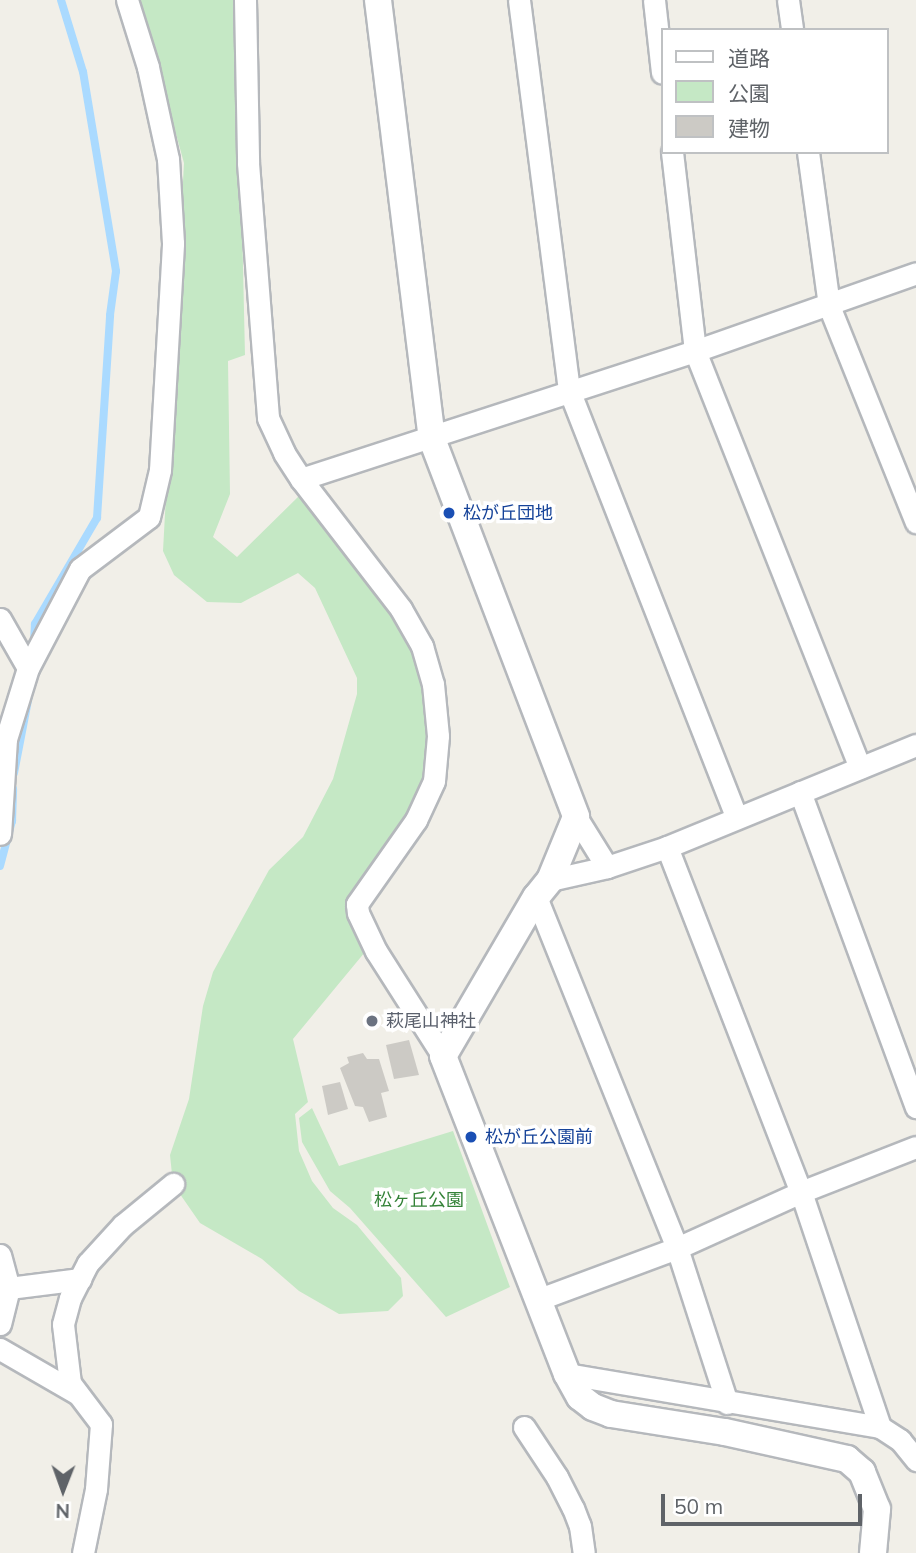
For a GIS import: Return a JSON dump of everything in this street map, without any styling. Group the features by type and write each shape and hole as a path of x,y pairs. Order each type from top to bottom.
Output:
{"street":[{"path":"0,834 6,739 28,668 80,569 149,517 160,470 173,243 168,159 148,68 127,0"},
{"path":"245,0 248,163 268,418 284,453 301,479 401,608 422,646 433,684 438,736 434,780 415,820 357,904 358,913 376,951 443,1056 537,1300 567,1374 580,1397 593,1408 611,1414 725,1432 847,1459 862,1472 877,1509 873,1553"},
{"path":"379,0 432,439 576,817 607,867"},
{"path":"519,0 569,390 736,816"},
{"path":"654,0 660,54"},
{"path":"788,0 792,28"},
{"path":"671,154 695,351 860,766"},
{"path":"808,154 829,306 916,522"},
{"path":"301,479 432,439 569,390 695,351 829,306 916,273"},
{"path":"0,619 28,668"},
{"path":"543,889 667,847 736,816 916,745"},
{"path":"800,792 916,1107"},
{"path":"443,1056 543,889 576,817"},
{"path":"667,847 801,1192 880,1427"},
{"path":"543,889 677,1248 727,1403"},
{"path":"537,1300 677,1248 801,1192 916,1147"},
{"path":"83,1553 96,1489 101,1424 70,1383 63,1324 79,1279 88,1263 123,1225 173,1184"},
{"path":"0,1255 9,1288 0,1324"},
{"path":"9,1288 79,1279"},
{"path":"0,1349 78,1394"},
{"path":"567,1374 880,1427 908,1439 916,1460"},
{"path":"524,1427 558,1477 573,1508 580,1527 584,1553"}],"green space":[{"path":"139,0 237,0 245,355 228,361 230,494 213,537 237,557 300,495 366,577 418,656 430,707 427,778 396,838 348,912 365,952 293,1039 308,1102 295,1114 299,1151 312,1181 333,1208 357,1225 401,1278 403,1296 388,1311 339,1314 299,1291 262,1259 200,1223 173,1184 170,1155 189,1099 203,1006 213,972 269,870 303,837 333,779 357,694 357,678 315,588 298,573 241,603 207,602 174,575 163,551 184,163"},
{"name":"松ヶ丘公園","path":"312,1108 339,1166 453,1131 510,1287 446,1317 350,1208 330,1191 302,1142 299,1118"}],"building":[{"path":"409,1040 419,1075 394,1079 386,1045"},
{"path":"363,1053 367,1059 379,1059 389,1091 381,1093 387,1117 369,1122 363,1107 355,1106 340,1068 349,1063 347,1057"},
{"path":"340,1082 348,1109 328,1115 322,1086"}],"waterway":[{"path":"34,642 35,624 97,518 110,315 116,271 83,72 61,0"},
{"path":"14,773 30,690"},
{"path":"0,866 12,821 13,789"}],"place":[{"name":"松が丘団地","path":"449,513"},
{"name":"萩尾山神社","path":"372,1021"},
{"name":"松が丘公園前","path":"471,1137"}]}
